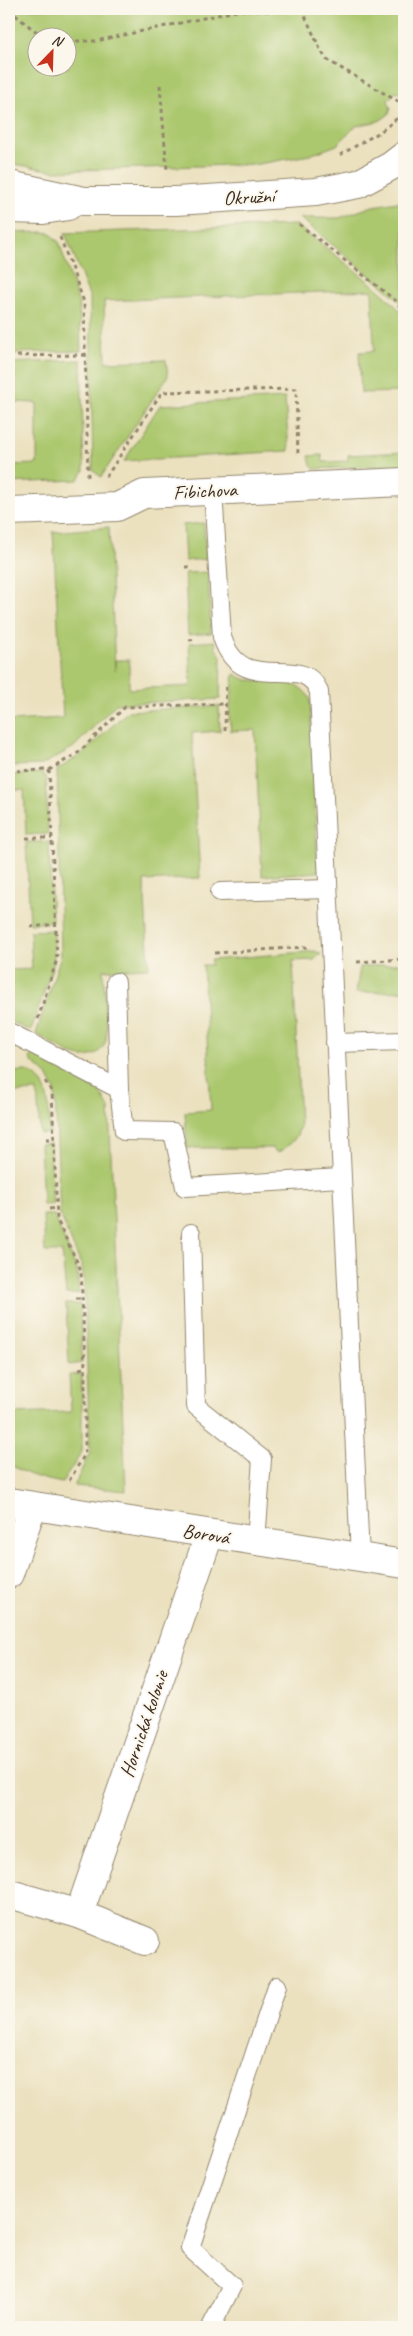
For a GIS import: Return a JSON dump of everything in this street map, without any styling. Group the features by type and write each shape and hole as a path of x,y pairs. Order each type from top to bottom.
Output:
{"street":[{"name":"Okružní","path":"9,185 84,201 176,201 324,191 358,184 391,166 404,156"},
{"name":"Okružní","path":"9,209 42,210 84,201"},
{"name":"Fibichova","path":"9,511 118,507 144,494 404,482"},
{"name":"Borová","path":"20,1505 404,1564"},
{"path":"9,1574 20,1505"},
{"name":"Hornická kolonie","path":"79,1914 209,1535"},
{"path":"10,1894 79,1914 145,1941"}],"lane":[{"path":"212,490 222,637 229,654 244,669 256,672 292,673 307,677 315,682 319,692 360,1557"},
{"path":"220,892 328,889"},
{"path":"116,982 119,1089 124,1131 173,1132 185,1187 341,1178"},
{"path":"9,1032 119,1089"},
{"path":"335,1043 404,1041"},
{"path":"191,1233 196,1406 262,1459 256,1542"},
{"path":"9,1525 20,1505"},
{"path":"211,2327 232,2286 190,2248 277,1986"}],"path":[{"path":"226,9 230,12"},
{"path":"78,41 96,41 241,10 281,12 291,9"},
{"path":"302,9 327,60 400,102 404,108"},
{"path":"9,10 32,28"},
{"path":"160,84 167,178"},
{"path":"298,223 396,301 404,312"},
{"path":"57,228 84,302 88,483"},
{"path":"9,356 85,355"},
{"path":"103,482 162,392 296,389 298,464"},
{"path":"225,731 229,654"},
{"path":"9,771 49,770 78,753 125,707 225,704"},
{"path":"25,1065 57,959 49,770"},
{"path":"26,838 52,838"},
{"path":"30,927 56,924"},
{"path":"215,953 330,945"},
{"path":"351,962 404,959"},
{"path":"9,1066 25,1065 35,1071 52,1091 57,1220 81,1270 85,1368 85,1454 65,1487"},
{"path":"46,1139 53,1139"},
{"path":"49,1209 57,1208"},
{"path":"76,1299 82,1299"},
{"path":"80,1369 85,1368"}],"green space":[{"path":"9,9 404,9 404,95 396,92 388,100 391,109 388,115 379,121 356,126 337,145 310,155 259,164 54,171 9,163"},
{"path":"404,201 404,307 397,298 300,218 339,218 373,206"},
{"path":"296,225 373,285 399,310 404,318 406,334 404,392 361,393 359,352 374,351 372,290 104,301 106,362 166,360 168,376 101,477 93,470 90,298 65,233"},
{"path":"9,233 50,233 59,242 79,304 81,351 9,353"},
{"path":"81,360 84,471 78,480 9,483 9,465 37,464 37,403 9,402 9,363"},
{"path":"285,398 289,451 124,461 160,405"},
{"path":"404,452 404,465 314,469 311,466 309,456 322,455 323,462 348,461 348,455"},
{"path":"204,523 206,559 185,561 183,525"},
{"path":"109,527 115,671 115,660 129,660 129,689 191,686 189,643 215,641 216,649 221,656 220,699 116,704 74,747 42,765 9,766 9,721 63,718 53,532"},
{"path":"208,572 211,633 188,635 185,573"},
{"path":"234,674 247,680 290,683 304,691 310,698 318,872 262,876 255,730 231,731 229,716"},
{"path":"219,706 220,731 192,733 200,878 144,881 149,968 103,970 107,1023 105,1044 96,1054 91,1056 82,1057 72,1054 36,1034 61,955 57,770 82,754 128,711"},
{"path":"39,773 46,776 48,834 26,835 24,790 9,790 9,775"},
{"path":"26,842 49,842 52,922 30,924"},
{"path":"54,930 54,962 31,1031 9,1021 9,970 32,969 30,931"},
{"path":"315,951 321,954 314,960 293,961 300,1126 295,1139 277,1153 272,1148 187,1148 185,1112 211,1110 203,965 211,965 211,960"},
{"path":"404,963 404,991 356,993 360,967"},
{"path":"33,1053 100,1092 109,1108 126,1491 74,1486 90,1452 84,1282 82,1267 60,1215 55,1091 47,1075 32,1062 30,1058"},
{"path":"26,1071 40,1081 44,1089 47,1097 50,1133 40,1134 37,1091 9,1093 9,1072"},
{"path":"50,1143 53,1204 43,1205 40,1144"},
{"path":"43,1215 54,1215 77,1270 79,1294 66,1294 62,1252 45,1252"},
{"path":"66,1304 80,1304 82,1363 69,1365"},
{"path":"82,1374 82,1452 62,1483 27,1474 9,1463 9,1381 11,1414 71,1412 69,1375"}]}
